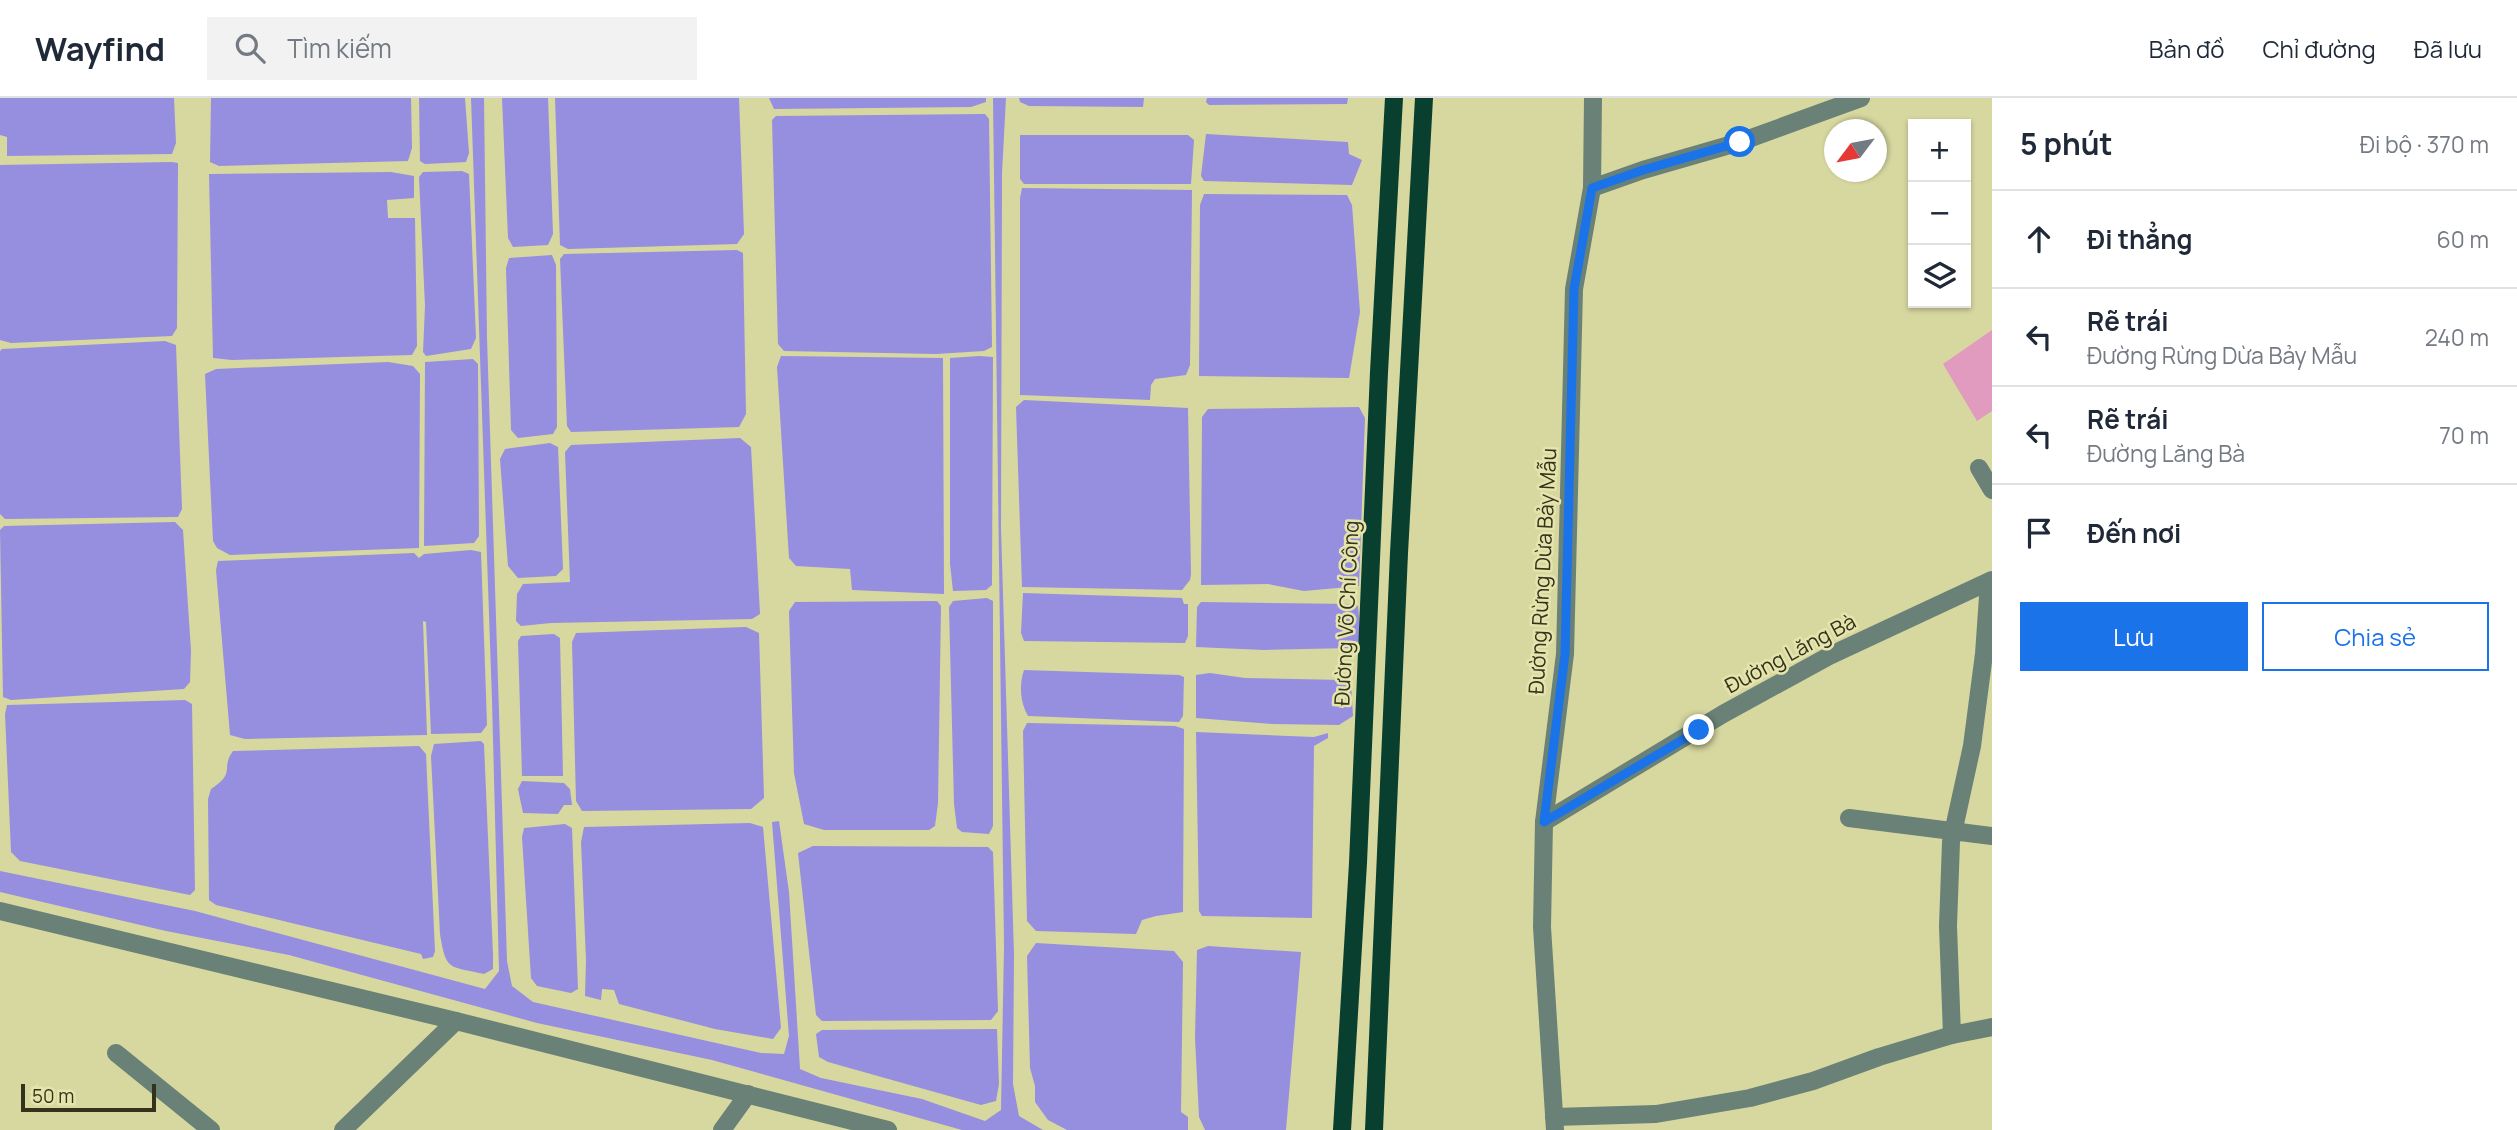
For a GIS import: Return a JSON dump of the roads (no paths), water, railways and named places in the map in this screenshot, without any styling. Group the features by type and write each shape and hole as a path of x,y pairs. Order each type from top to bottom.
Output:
{"main road":[{"name":"Đường Võ Chí Công","path":"1342,1130 1394,98"},
{"path":"1374,1130 1399,553 1424,98"}],"street":[{"name":"Đường Rừng Dừa Bảy Mẫu","path":"1554,1123 1542,927 1544,822 1565,654 1574,289 1592,188 1593,98"},
{"path":"1592,188 1740,142 1861,98"},
{"path":"1979,468 1992,490"},
{"path":"1952,1035 1948,926 1951,842 1972,746 1990,581"},
{"name":"Đường Lăng Bà","path":"1544,822 1723,714 1817,662 1990,581"},
{"path":"1849,818 1992,836"},
{"path":"0,911 456,1021 888,1130"},
{"path":"343,1130 456,1021"},
{"path":"1554,1123 1656,1114 1751,1098 1813,1081 1879,1056 1952,1035 1992,1027"},
{"path":"116,1053 211,1130"},
{"path":"722,1130 748,1094"}]}
